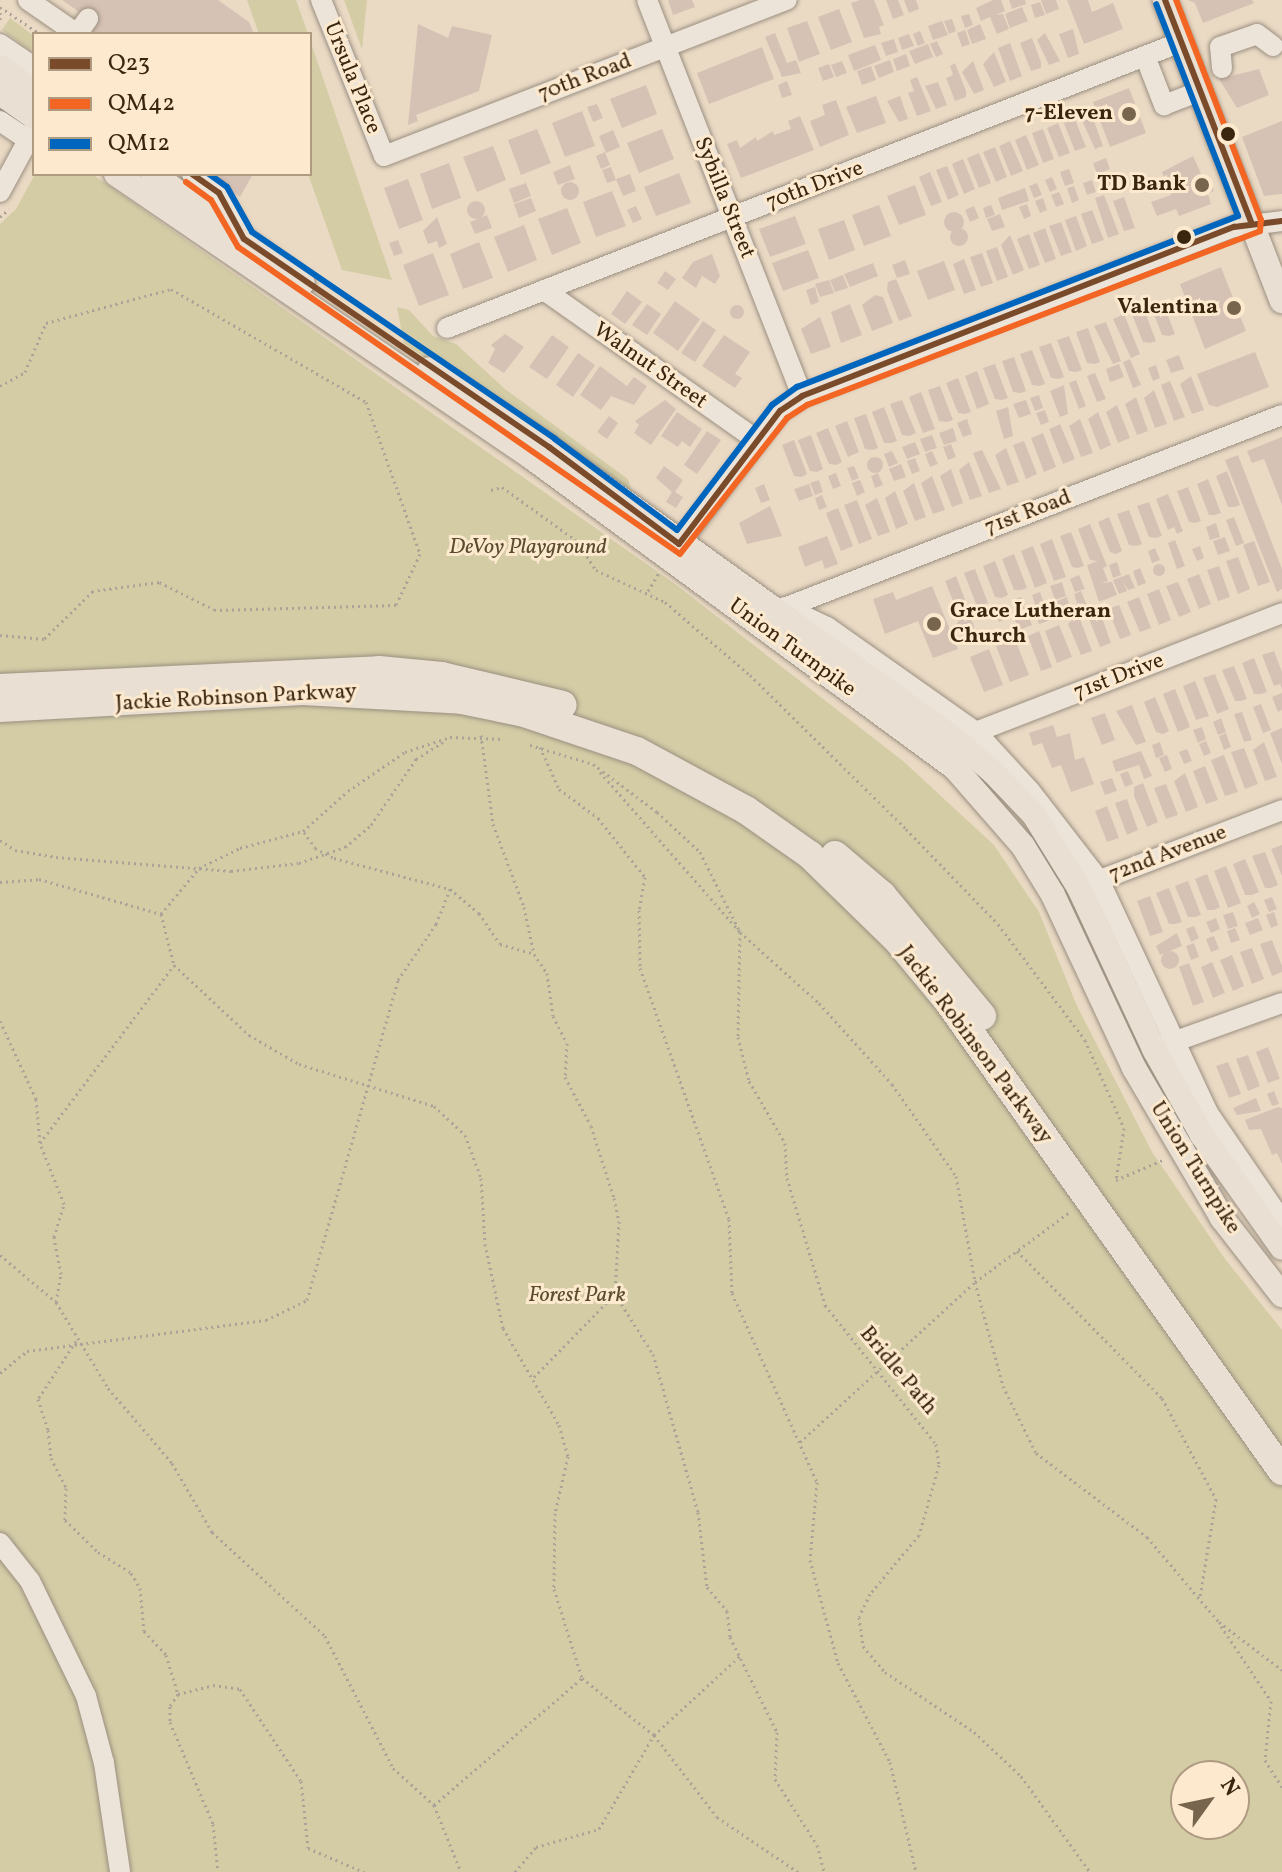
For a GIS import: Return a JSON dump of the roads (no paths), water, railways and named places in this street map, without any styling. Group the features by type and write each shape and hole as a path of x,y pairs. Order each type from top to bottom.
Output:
{"highway":[{"name":"Jackie Robinson Parkway","path":"0,688 303,671 442,676 572,708 709,766 805,830 882,895 957,981 1205,1340 1282,1439"},
{"name":"Jackie Robinson Parkway","path":"0,708 303,691 462,700 539,718 637,751 746,810 810,855 899,942 947,1000 1282,1471"}],"main road":[{"path":"1165,0 1282,301"},
{"path":"0,67 24,103"},
{"name":"Union Turnpike","path":"119,176 531,457 955,768 993,808 1053,895 1134,1068 1229,1227 1282,1295"},
{"name":"Union Turnpike","path":"156,176 549,447 669,557 780,609 966,736 1089,884 1202,1135 1273,1212 1282,1248"}],"street":[{"path":"28,0 76,26"},
{"name":"Ursula Place","path":"321,0 384,156"},
{"name":"Sybilla Street","path":"647,0 802,396"},
{"name":"70th Road","path":"384,156 787,0"},
{"path":"1222,68 1220,47 1257,34 1273,46"},
{"name":"70th Drive","path":"447,328 1181,42"},
{"path":"0,44 24,103 0,192"},
{"path":"1145,56 1164,105 1200,91"},
{"path":"195,176 219,193 244,239"},
{"path":"669,557 780,411 802,396 1234,227 1282,221"},
{"name":"Walnut Street","path":"544,290 757,440"},
{"name":"71st Road","path":"780,609 1282,415"},
{"name":"71st Drive","path":"966,736 1282,613"},
{"name":"72nd Avenue","path":"1053,895 1282,810"},
{"path":"1164,1045 1282,1003"},
{"path":"1229,1227 1273,1212"},
{"path":"0,1543 30,1581 86,1696 104,1763 120,1872"}],"place":[{"name":"7-Eleven","path":"1129,114"},
{"name":"TD Bank","path":"1202,185"},
{"name":"Valentina","path":"1234,308"},
{"name":"Grace Lutheran Church","path":"934,624"}],"park label":[{"name":"DeVoy Playground","path":"528,548"},
{"name":"Forest Park","path":"577,1296"}]}
